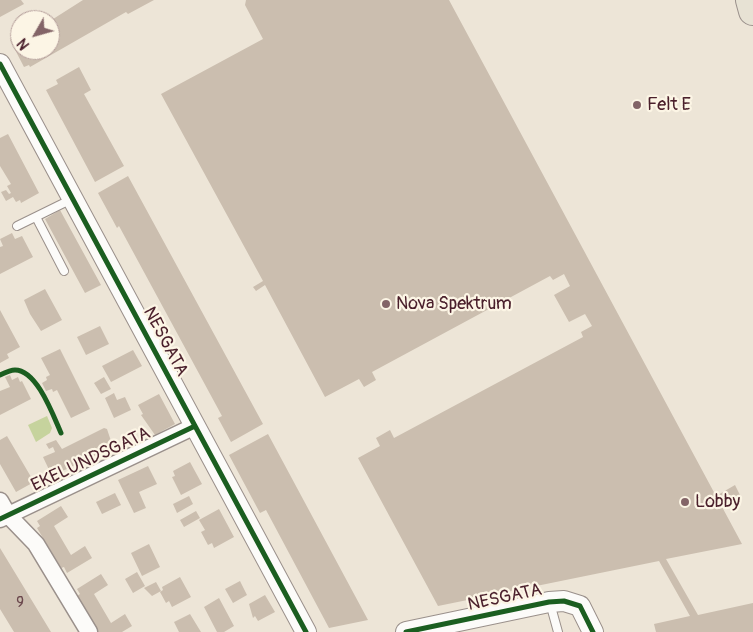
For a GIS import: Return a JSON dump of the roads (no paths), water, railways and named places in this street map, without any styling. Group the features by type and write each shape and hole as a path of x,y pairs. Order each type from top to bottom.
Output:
{"street":[{"name":"NESGATA","path":"0,64 195,426 301,630"},
{"name":"EKELUNDSGATA","path":"3,512 195,426"},
{"path":"3,512 36,544 89,632"},
{"name":"NESGATA","path":"406,632 564,600 580,606 593,632"}],"lane":[{"path":"17,226 72,199"},
{"path":"36,217 64,271"},
{"path":"549,602 558,632"}],"place":[{"name":"Felt E","path":"637,105"},
{"name":"Nova Spektrum","path":"386,304"},
{"name":"Lobby","path":"685,502"}]}
